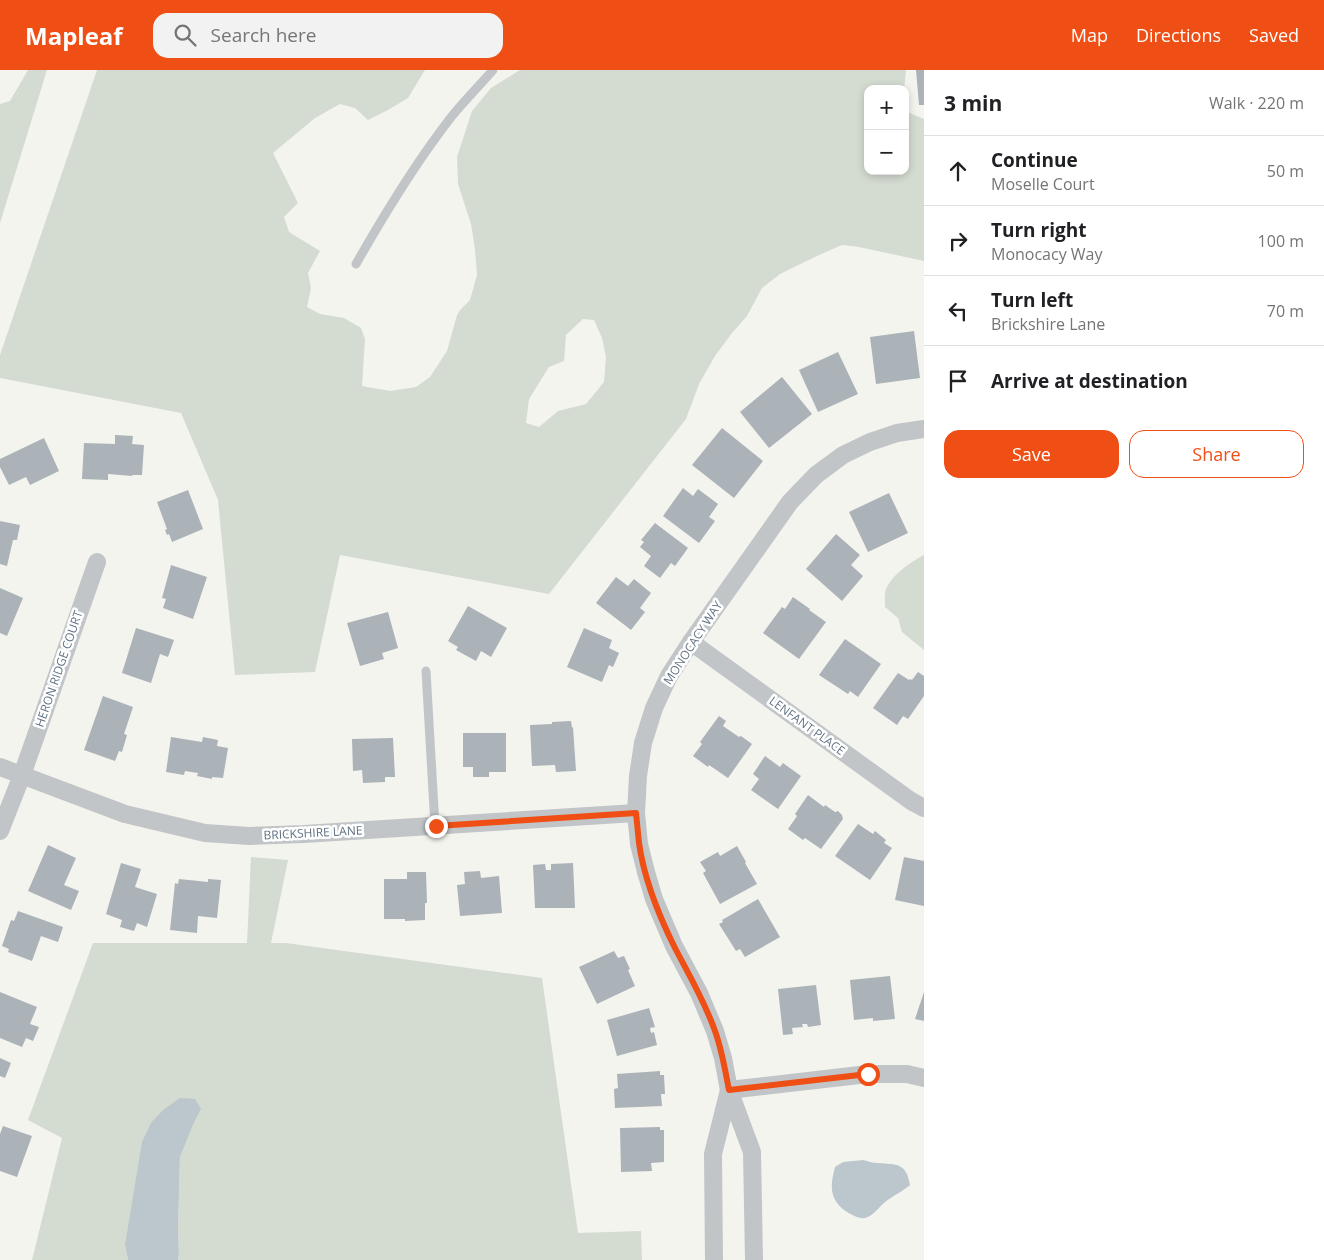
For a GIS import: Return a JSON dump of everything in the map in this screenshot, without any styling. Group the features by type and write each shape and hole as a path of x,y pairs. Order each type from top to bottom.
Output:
{"street":[{"name":"MONOCACY WAY","path":"754,1260 752,1152 729,1090 723,1058 715,1031 699,993 674,946 654,899 639,844 636,813 638,776 643,743 654,708 669,676 790,502 816,475 843,455 870,442 897,433 924,428"},
{"name":"HERON RIDGE COURT","path":"0,831 22,775 97,562"},
{"name":"LENFANT PLACE","path":"691,642 911,801 924,808"},
{"name":"BRICKSHIRE LANE","path":"0,767 125,814 205,833 249,836 304,834 636,813"},
{"path":"729,1090 868,1074 907,1074 924,1078"},
{"name":"MONOCACY WAY","path":"714,1260 713,1154 729,1090"}],"lane":[{"path":"356,264 417,165 453,116 493,70"},
{"path":"426,671 436,826"}],"shaded area":[{"path":"28,70 47,70 0,223 0,104 10,101"},
{"path":"97,70 425,70 408,98 388,110 368,120 355,108 340,104 315,118 273,153 298,203 284,217 289,232 320,251 308,273 311,288 307,307 320,314 344,318 361,328 365,339 362,386 390,391 416,387 430,377 447,351 457,315 470,300 477,275 475,249 471,224 458,184 457,157 472,111 491,88 520,70 906,70 904,85 864,85 864,175 909,175 909,113 924,119 924,261 842,245 780,274 762,288 747,316 715,356 699,384 686,419 549,594 340,555 315,672 235,675 218,500 181,413 0,378 0,355","holes":["583,319 594,320 602,338 606,357 604,382 586,404 558,411 539,427 526,423 529,399 549,367 564,361 566,335"]},
{"path":"924,555 924,650 902,632 898,618 885,607 885,594 890,582 898,573"},
{"path":"251,857 288,860 271,943 286,943 542,978 578,1233 641,1231 642,1260 178,1260 180,1157 201,1109 125,1245 128,1260 32,1260 62,1138 28,1120 93,943 247,943"},
{"path":"180,1098 195,1099 201,1109 180,1157 178,1260 128,1260 125,1245 142,1142 151,1123 163,1110"},
{"path":"863,1160 900,1166 906,1172 910,1185 865,1218 847,1212 837,1203 832,1192 835,1167 843,1162"}],"building":[{"path":"916,70 924,70 924,105 919,105"},
{"path":"914,331 920,378 876,384 870,337"},
{"path":"838,352 858,394 818,412 799,370"},
{"path":"782,377 812,414 769,448 740,412"},
{"path":"722,428 763,461 734,498 692,465"},
{"path":"115,435 133,436 132,444 144,445 142,475 108,474 108,480 82,479 84,443 115,444"},
{"path":"44,438 59,471 30,485 26,477 9,485 0,467 0,459"},
{"path":"683,488 693,496 698,489 718,504 709,517 715,521 699,543 663,516"},
{"path":"188,490 203,529 172,542 165,530 167,529 157,502"},
{"path":"889,493 908,533 868,552 849,512"},
{"path":"0,521 20,525 17,540 13,540 7,566 0,564"},
{"path":"655,523 688,548 675,566 671,563 660,578 644,566 651,556 640,547 644,542 641,540"},
{"path":"836,534 860,555 851,565 863,576 842,601 806,569"},
{"path":"171,565 207,577 193,619 163,608 166,599 162,598"},
{"path":"616,577 628,586 634,579 651,593 640,608 645,612 631,630 596,603"},
{"path":"0,588 23,598 7,636 0,633"},
{"path":"793,597 826,622 799,659 763,633 782,607 785,609"},
{"path":"468,606 507,628 491,657 481,651 476,661 456,650 458,647 448,641"},
{"path":"388,612 398,648 382,653 384,659 360,666 347,623"},
{"path":"136,628 174,640 168,657 160,654 151,683 122,673"},
{"path":"584,628 612,640 609,648 619,653 613,667 609,665 602,682 567,667"},
{"path":"845,639 881,664 858,697 850,691 848,694 819,675"},
{"path":"918,672 924,676 924,696 908,719 903,716 897,725 873,708 898,673 912,680"},
{"path":"103,696 133,707 124,734 127,735 122,752 119,751 115,761 84,750"},
{"path":"719,716 726,721 723,726 752,744 728,778 693,756 702,744 700,742"},
{"path":"571,721 576,771 556,772 555,765 532,766 530,725"},
{"path":"463,733 506,733 506,772 489,772 489,777 473,777 473,767 463,767"},
{"path":"171,737 202,742 203,737 218,740 217,746 228,748 223,778 212,777 212,779 197,776 198,773 185,771 184,775 166,772"},
{"path":"393,738 395,777 385,777 385,782 363,783 362,770 353,771 352,739"},
{"path":"765,756 780,767 783,763 801,776 778,809 751,790 759,779 753,774"},
{"path":"808,795 824,807 825,805 835,812 838,811 843,819 821,849 805,838 803,840 788,829 797,816 795,814"},
{"path":"858,824 873,834 875,831 886,840 884,843 892,848 870,880 835,856"},
{"path":"48,845 76,858 64,885 79,891 71,910 28,891"},
{"path":"737,846 757,884 720,904 703,873 706,871 700,862 718,852 720,856"},
{"path":"904,857 924,861 924,906 895,900"},
{"path":"121,863 141,869 135,887 157,894 147,927 137,923 134,931 120,927 122,920 106,914"},
{"path":"573,863 575,908 535,908 533,865 545,864 546,870 551,870 551,864"},
{"path":"480,871 481,878 499,876 502,913 460,916 457,885 465,884 464,872"},
{"path":"407,872 426,872 427,903 425,903 425,920 384,919 384,879 407,879"},
{"path":"179,879 208,882 208,879 221,880 217,918 198,916 197,933 170,930 175,883 178,884"},
{"path":"758,899 780,937 745,957 740,949 736,951 719,924 723,922 722,920"},
{"path":"18,911 63,927 58,942 41,936 32,961 8,952 9,949 2,946 11,920 14,921"},
{"path":"614,951 618,958 624,956 635,986 597,1004 579,967"},
{"path":"890,976 895,1019 873,1021 873,1018 854,1020 850,980"},
{"path":"816,985 821,1025 808,1027 807,1024 802,1024 803,1027 792,1028 793,1034 783,1035 778,989"},
{"path":"0,992 37,1007 30,1024 39,1027 33,1041 26,1038 22,1047 0,1038"},
{"path":"924,992 924,1021 915,1019"},
{"path":"649,1008 655,1027 650,1028 651,1033 654,1032 657,1045 617,1056 607,1020"},
{"path":"0,1058 11,1063 5,1078 0,1076"},
{"path":"660,1071 660,1075 664,1075 665,1094 661,1094 662,1106 615,1108 614,1089 618,1088 617,1074"},
{"path":"3,1126 32,1136 17,1177 0,1171 0,1134"},
{"path":"660,1127 660,1130 664,1130 664,1162 651,1163 652,1171 621,1172 620,1128"}],"route":[{"path":"436,826 636,813 639,844 654,899 674,946 699,993 715,1031 723,1058 729,1090 868,1074"}]}
